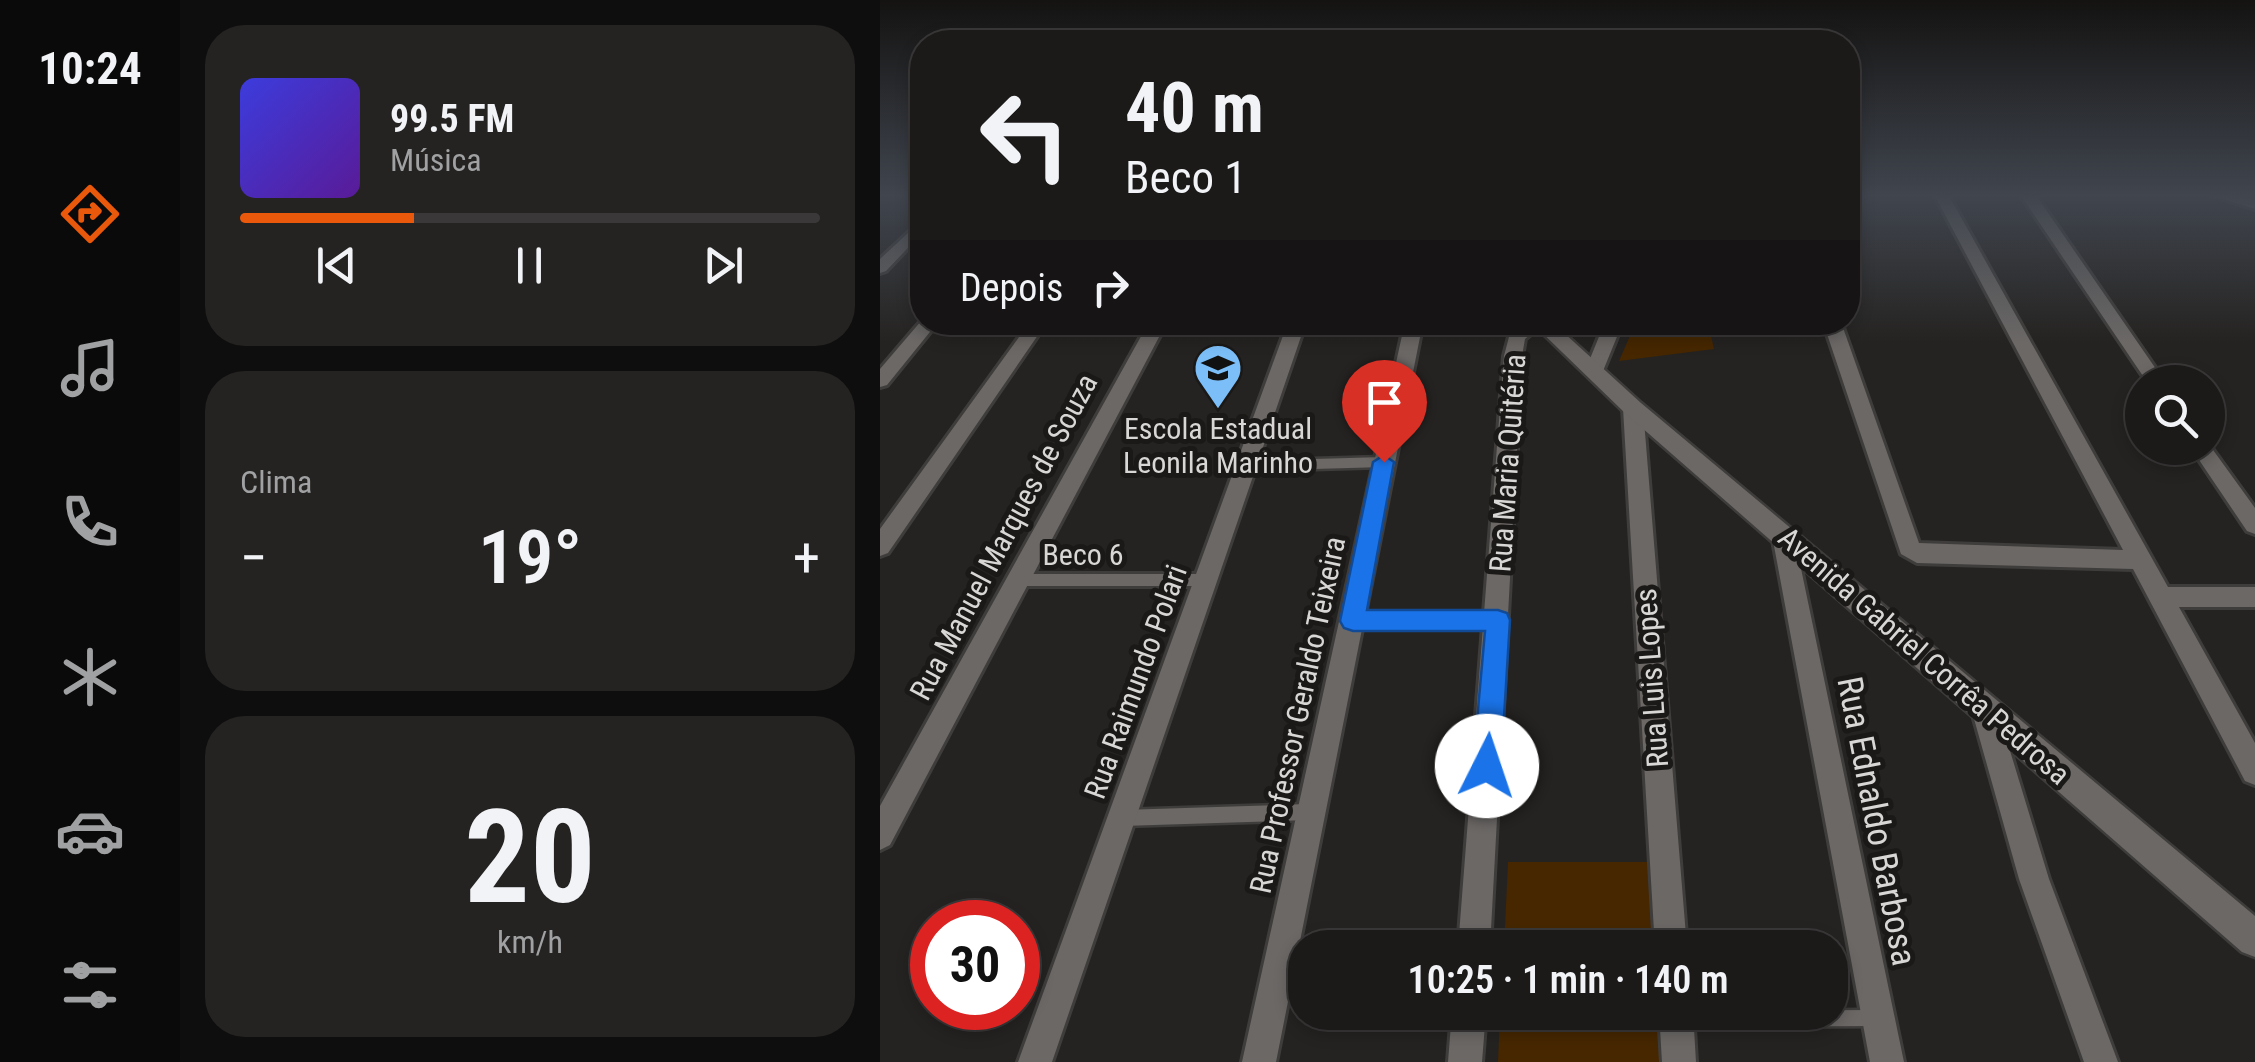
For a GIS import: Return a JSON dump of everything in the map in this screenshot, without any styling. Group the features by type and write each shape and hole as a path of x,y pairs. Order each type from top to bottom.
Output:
{"street":[{"path":"880,268 903,244"},
{"path":"1968,244 2255,771"},
{"path":"2061,244 2144,365"},
{"path":"880,381 919,335"},
{"path":"880,546 1031,335"},
{"name":"Rua Manuel Marques de Souza","path":"880,836 1151,335"},
{"name":"Rua Raimundo Polari","path":"1035,1062 1292,335"},
{"name":"Rua Professor Geraldo Teixeira","path":"1259,1062 1411,335"},
{"name":"Rua Maria Quitéria","path":"1475,930 1498,620 1526,335"},
{"name":"Avenida Gabriel Corrêa Pedrosa","path":"1537,335 1559,352 1594,370 1633,408 2252,941"},
{"path":"1594,370 1611,335"},
{"path":"1836,335 1904,540 1917,554 2140,560"},
{"name":"Rua Luis Lopes","path":"1633,408 1671,930"},
{"path":"2214,465 2255,524"},
{"name":"Rua Ednaldo Barbosa","path":"1783,535 1887,1062"},
{"path":"2160,598 2255,597"},
{"path":"1984,708 2034,879 2101,1062"},
{"path":"1465,1062 1468,1030"},
{"path":"1677,1030 1679,1062"}],"lane":[{"path":"1246,466 1384,462"},
{"name":"Beco 6","path":"1018,580 1208,580"},
{"path":"1353,621 1498,620"},
{"path":"1122,818 1310,812"},
{"path":"1848,1018 1877,1018"}],"shaded area":[{"path":"1711,335 1714,349 1619,361 1629,338"},
{"path":"1508,862 1661,862 1665,930 1505,930"},
{"path":"1499,1030 1671,1030 1673,1062 1498,1062"}],"place":[{"name":"Escola Estadual Leonila Marinho","path":"1218,410"}],"route":[{"path":"1384,462 1353,621 1498,620 1487,766"}]}
